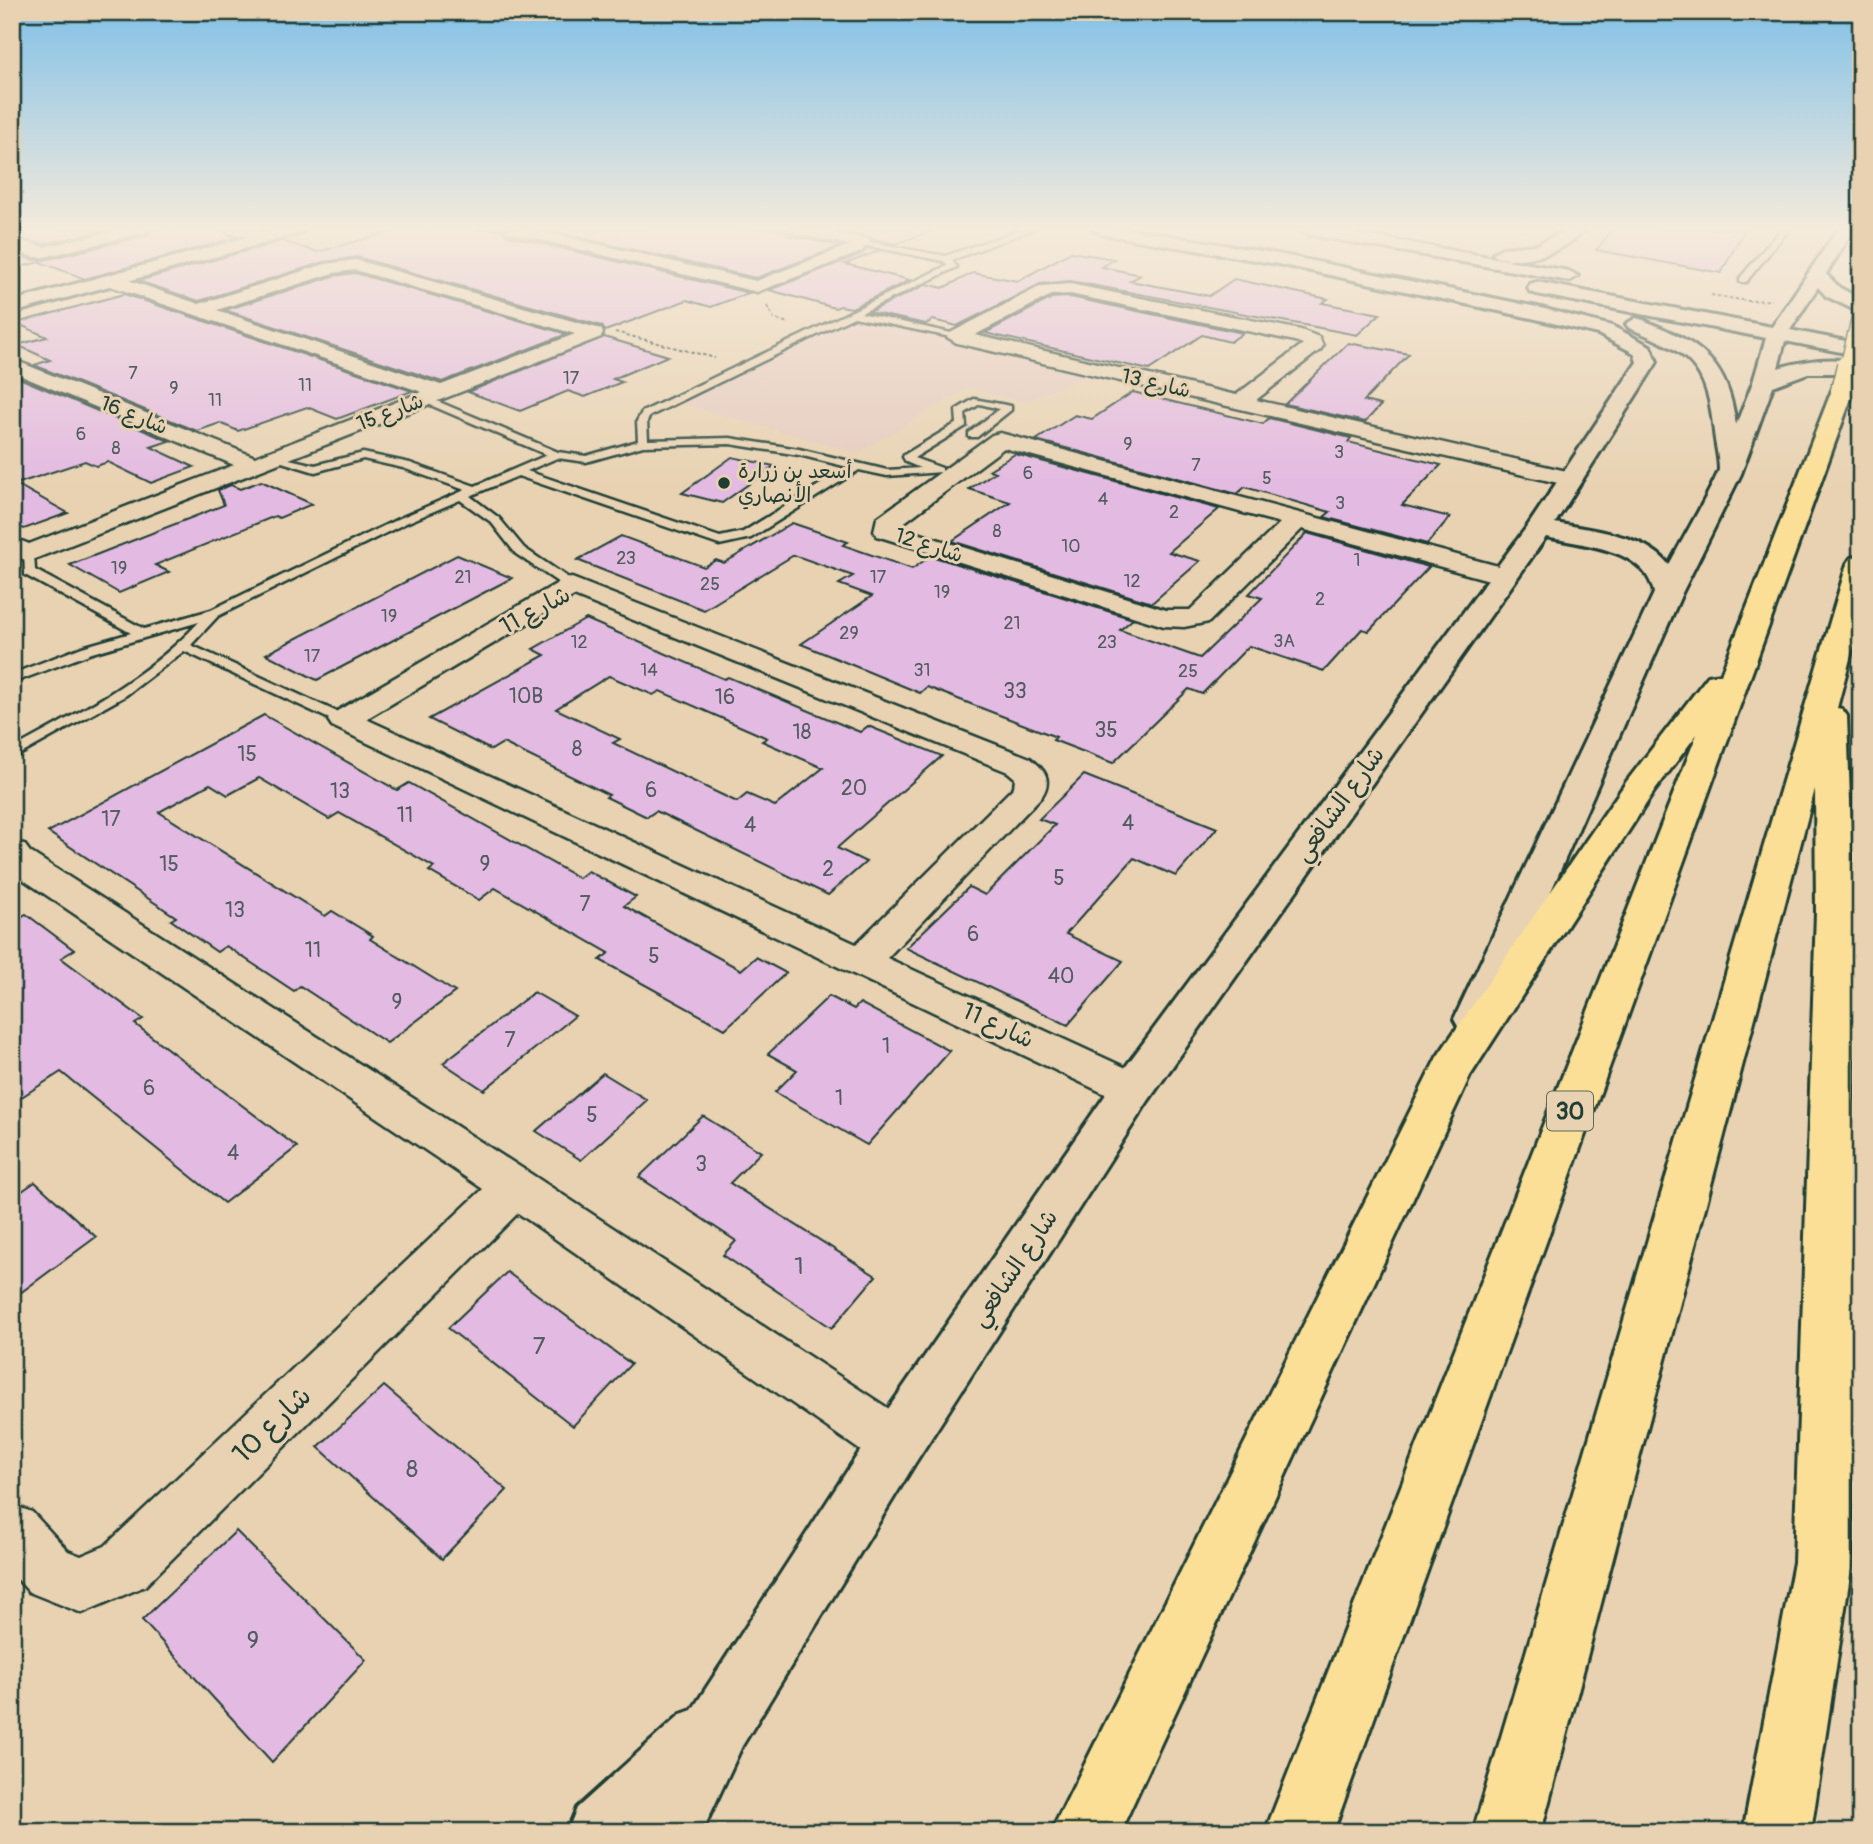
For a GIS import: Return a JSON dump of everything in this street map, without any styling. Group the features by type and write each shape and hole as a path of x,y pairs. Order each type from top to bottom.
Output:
{"highway":[{"name":"30","path":"1299,1832 1743,651 1852,380 1861,318"},
{"path":"1507,1832 1861,565"},
{"path":"1086,1832 1452,1069 1639,788 1743,651"},
{"path":"1777,1832 1823,1562 1835,912 1831,675"}],"main road":[{"name":"شارع الشافعي","path":"667,1832 719,1723 896,1444 1133,1089 1539,528 1647,362 1643,350 1625,339 1605,330 1545,315"},
{"path":"1608,315 1656,331 1685,345 1703,359 1715,379 1725,420 1729,474"},
{"path":"1747,315 1779,320 1813,319"},
{"path":"1452,1069 1668,593 1729,474 1764,382 1779,320 1783,315"},
{"path":"1779,320 1787,330 1809,328 1861,334"},
{"path":"1779,320 1832,344 1861,349"},
{"path":"1837,323 1861,328"},
{"path":"1764,382 1782,372 1801,367 1832,366 1852,380"},
{"path":"1539,528 1635,552 1653,564 1664,576 1668,593"},
{"path":"1823,1562 1861,1283"},
{"name":"شارع الشافعي","path":"601,1832 719,1723"}],"street":[{"name":"شارع 15","path":"212,315 433,396"},
{"path":"531,315 594,333"},
{"path":"957,337 999,315"},
{"path":"1198,315 1301,336 1312,341 1313,346 1240,402"},
{"name":"شارع 15","path":"266,461 594,333"},
{"name":"شارع 13","path":"957,337 1571,479"},
{"name":"شارع 16","path":"12,365 266,461"},
{"path":"1000,440 1504,576"},
{"name":"شارع 12","path":"1000,440 945,472 886,523 886,531 1164,618 1184,619 1199,616 1297,520"},
{"path":"20,549 266,461"},
{"name":"شارع 11","path":"343,720 572,586 1019,765 1031,775 1030,789 862,961"},
{"name":"شارع 11","path":"343,720 1133,1089"},
{"path":"14,858 515,1187 896,1444"},
{"name":"شارع 10","path":"12,1532 49,1572 82,1585 125,1566 515,1187"}],"lane":[{"path":"643,443 642,421 646,414 850,315"},
{"path":"857,315 957,337"},
{"path":"433,396 556,455 586,459 643,443 730,441 799,452 890,474 945,472"},
{"path":"945,472 908,457 962,423 960,412 974,401 1007,408 973,435"},
{"path":"953,430 1000,440"},
{"path":"12,680 66,657 215,612 402,521 556,455"},
{"path":"266,461 315,469 363,456 406,465 476,490"},
{"path":"518,472 719,541 747,535 859,466"},
{"path":"462,496 495,520 520,551 572,586"},
{"path":"20,549 29,572 142,634"},
{"path":"12,755 149,674 183,646 215,612"},
{"path":"183,646 343,720"}],"path":[{"path":"772,315 774,319 817,331"},
{"path":"594,333 620,332 745,366"}],"shaded area":[{"path":"847,317 1090,374 1024,402 967,388 858,453 675,402"}],"building":[{"path":"46,315 187,315 412,391 337,419 307,407 238,431 220,423 197,431 34,365 50,360 17,345 47,337 16,323"},
{"path":"240,315 501,315 567,334 442,382"},
{"path":"563,315 647,315 605,331 602,326"},
{"path":"884,315 979,315 957,326 933,320 926,324"},
{"path":"1019,315 1157,315 1243,333 1230,342 1202,335 1149,370 985,333"},
{"path":"1251,315 1379,315 1357,335"},
{"path":"604,337 668,356 613,379 622,382 585,397 568,391 520,411 468,392"},
{"path":"1348,343 1409,354 1364,401 1381,405 1365,422 1285,404"},
{"path":"12,375 169,441 151,447 194,467 151,483 108,462 96,466 85,461 16,484 68,513 24,529 12,522"},
{"path":"1133,392 1263,424 1269,418 1351,438 1348,442 1441,465 1402,505 1450,517 1427,544 1324,517 1330,512 1245,487 1237,494 1036,440 1075,415 1092,419"},
{"path":"1015,454 1219,509 1169,552 1200,561 1152,603 952,541 1010,502 969,489 995,472 989,470"},
{"name":"أسعد بن زرارة الأنصاري","path":"732,457 774,466 722,503 682,493"},
{"path":"261,481 312,504 279,518 275,516 155,565 169,572 119,593 70,565 224,505 218,490 231,485 240,489"},
{"path":"792,523 848,542 843,545 912,569 931,556 1133,619 1120,630 1200,658 1262,598 1249,594 1307,533 1429,567 1369,631 1362,629 1324,671 1249,646 1202,694 1189,689 1113,763 1053,740 1056,737 927,687 920,693 801,644 872,596 839,584 853,576 794,555 704,610 577,560 621,536 704,567 716,560 724,563"},
{"path":"457,555 512,578 317,680 266,654"},
{"path":"586,619 724,679 728,677 860,732 868,726 942,756 837,848 866,862 828,895 656,811 647,817 606,797 609,795 503,743 491,750 429,719 545,655 533,649","holes":["609,676 653,695 660,691 767,738 762,741 823,768 775,806 747,794 737,802 613,743 620,739 556,709"]},
{"path":"264,715 397,790 409,783 579,878 588,871 636,897 624,906 741,970 756,957 786,973 725,1029 600,960 609,953 495,888 479,900 429,871 434,867 339,813 329,819 259,778 228,795 210,784 159,812 325,916 332,911 373,936 370,939 455,992 387,1043 300,986 294,991 226,946 217,952 171,920 176,917 48,832"},
{"path":"1084,775 1217,828 1176,876 1134,858 1066,934 1123,961 1068,1025 906,948 969,887 985,895 1055,825 1039,819"},
{"path":"26,914 74,950 61,958 143,1019 135,1024 297,1147 224,1203 61,1072 12,1103 12,922"},
{"path":"534,992 575,1016 484,1090 443,1063"},
{"path":"829,996 854,1009 860,1003 950,1051 867,1145 775,1092 797,1070 768,1054"},
{"path":"603,1073 647,1100 581,1160 536,1131"},
{"path":"703,1116 761,1152 730,1183 876,1276 832,1328 723,1255 736,1241 639,1177"},
{"path":"35,1182 96,1237 12,1299 12,1198"},
{"path":"507,1272 631,1364 573,1426 448,1328"},
{"path":"384,1386 507,1490 442,1559 318,1447"},
{"path":"236,1531 366,1660 272,1762 142,1620"}],"place":[{"name":"أسعد بن زرارة الأنصاري","path":"724,483"}]}
